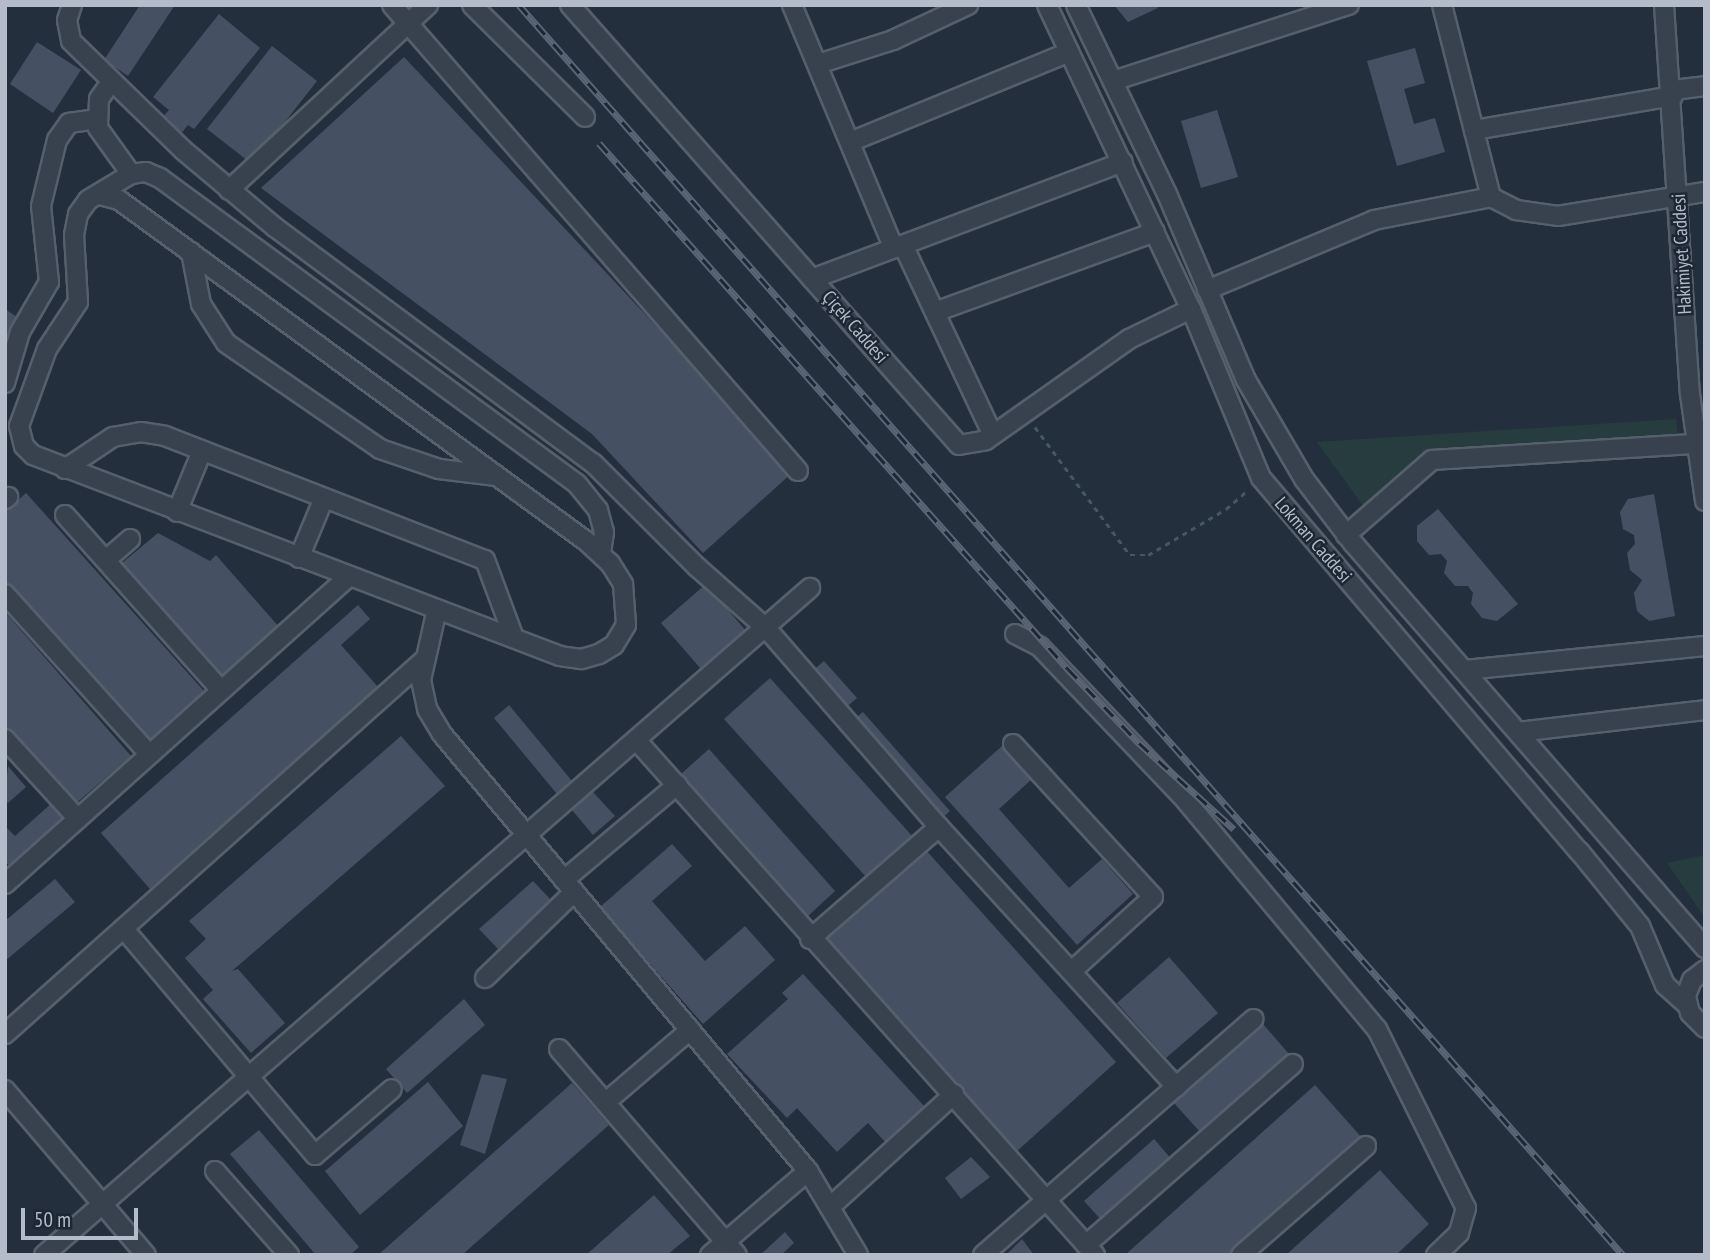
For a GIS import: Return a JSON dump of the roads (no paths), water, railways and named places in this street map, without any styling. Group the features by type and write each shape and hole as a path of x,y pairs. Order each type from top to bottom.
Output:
{"street":[{"path":"72,5 66,20 71,41 111,82 229,190 593,463 697,567 766,628 939,827 1176,1087"},
{"path":"392,5 798,471"},
{"path":"229,190 428,5"},
{"path":"472,5 586,117"},
{"name":"Çiçek Caddesi","path":"570,5 959,445 974,445 993,435 1129,339 1191,309"},
{"path":"792,5 898,247 935,312 993,435"},
{"path":"818,64 892,40 968,5"},
{"name":"Lokman Caddesi","path":"1046,5 1191,309 1261,478 1640,926 1665,985 1687,1004 1705,1028"},
{"name":"Lokman Caddesi","path":"1076,5 1263,413 1346,535 1705,948"},
{"path":"1113,81 1349,5"},
{"path":"1442,5 1491,197"},
{"name":"Hakimiyet Caddesi","path":"1664,5 1673,93 1697,444 1704,495"},
{"path":"850,142 1069,52"},
{"path":"111,82 99,99 96,119 101,136 131,174"},
{"path":"1474,130 1705,86"},
{"path":"5,383 17,339 49,282 41,206 57,140 69,123 96,119"},
{"path":"813,279 1123,162"},
{"path":"100,195 119,200 601,554 618,573 628,601 626,625 614,645 581,659 437,610 65,469 28,451 19,426 47,349 78,302 74,235 78,214 88,200 131,174 146,172 160,178 577,484 598,510 604,532 601,554"},
{"path":"1207,290 1374,220 1491,197 1522,212 1558,216 1705,192"},
{"path":"935,312 1155,232"},
{"path":"191,252 201,304 226,343 380,449 439,469 497,476"},
{"path":"65,469 113,437 132,433 165,436 485,560 514,638"},
{"path":"1346,535 1432,460 1697,444"},
{"path":"177,512 202,451"},
{"path":"299,558 324,498"},
{"path":"65,515 221,690"},
{"path":"106,560 130,539"},
{"path":"5,884 349,576"},
{"path":"44,1255 638,742 810,588"},
{"path":"5,594 149,754"},
{"path":"437,610 424,660 422,690 434,722 808,1171 858,1255"},
{"path":"1015,634 1040,647 1181,795 1377,1029 1466,1208 1459,1233 1436,1255"},
{"path":"1465,670 1705,646"},
{"path":"5,1034 424,660"},
{"path":"1518,732 1705,710"},
{"path":"5,739 78,818"},
{"path":"638,742 810,939 954,1094 1091,1250 1293,1064"},
{"path":"1013,744 1153,897 1072,971"},
{"path":"485,978 569,886 677,785"},
{"path":"810,939 939,827"},
{"path":"124,929 315,1154 392,1088"},
{"path":"1687,1004 1688,988 1705,970"},
{"path":"983,1255 1254,1019"},
{"path":"606,1102 690,1030"},
{"path":"559,1049 731,1248"},
{"path":"5,1090 146,1255"},
{"path":"830,1207 954,1094"},
{"path":"1241,1255 1366,1146"},
{"path":"215,1171 289,1255"},
{"path":"710,1255 731,1248 808,1171"}],"railway":[{"path":"519,5 1623,1255"},
{"path":"599,143 1068,669 1139,743 1234,829"}]}
